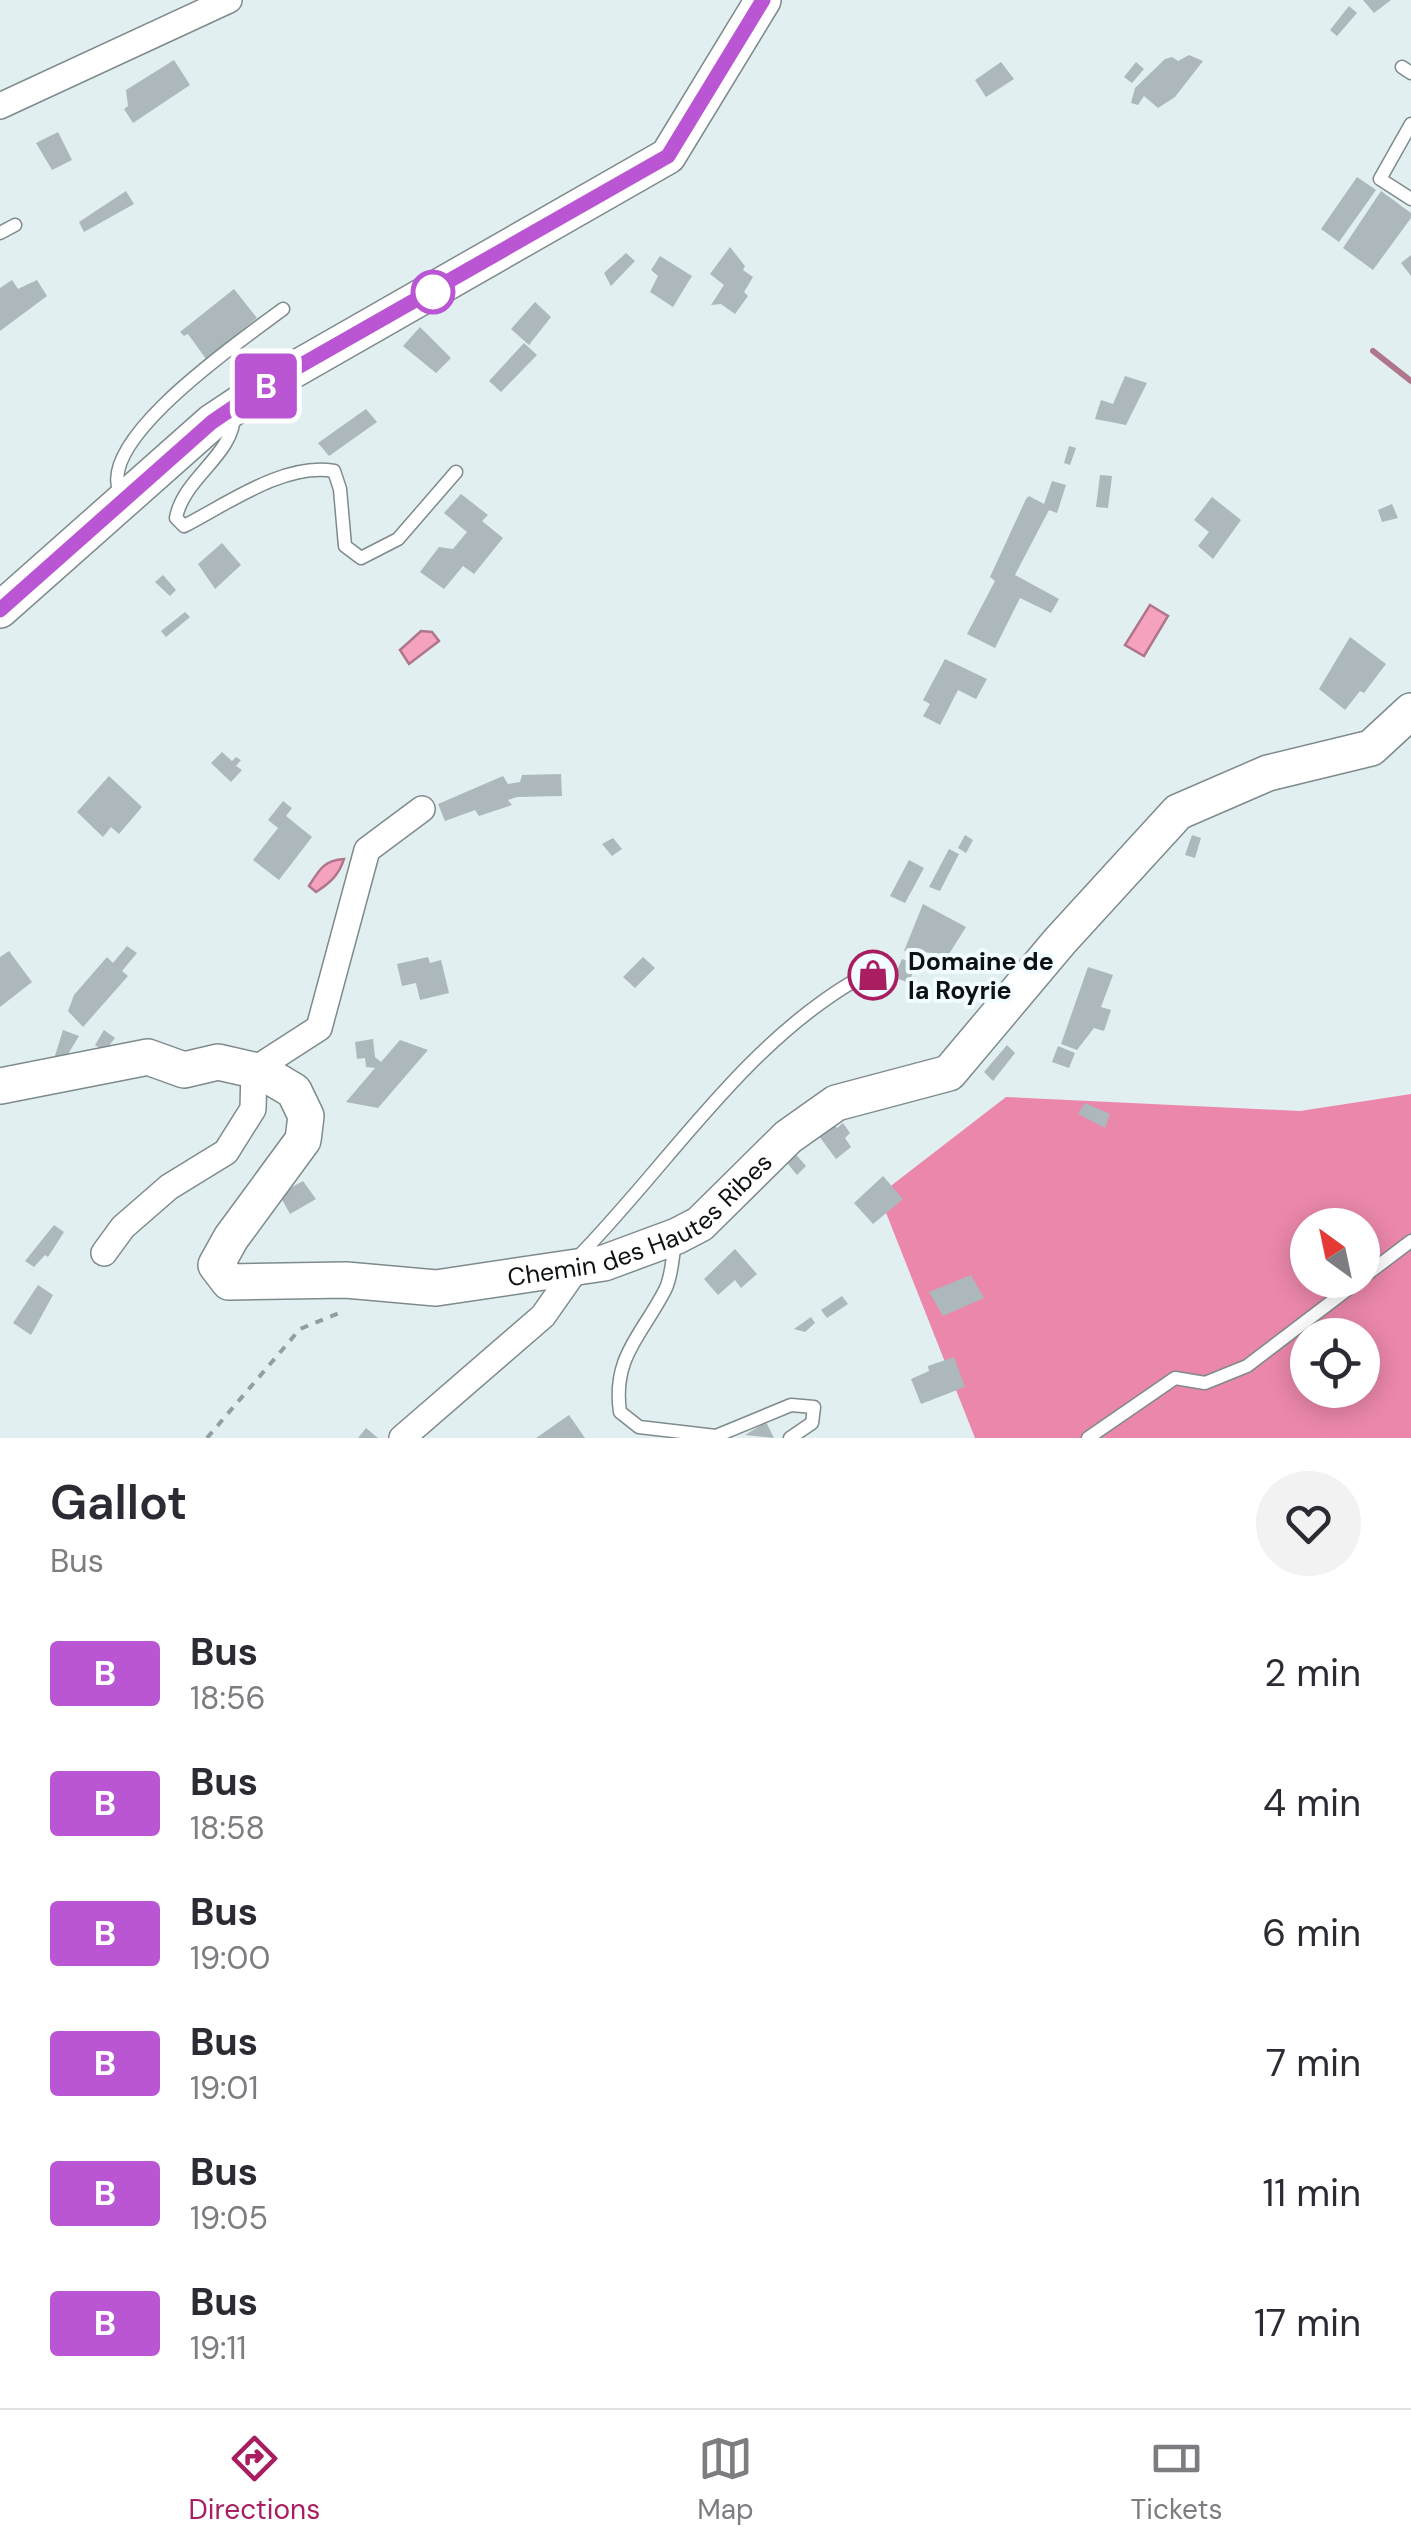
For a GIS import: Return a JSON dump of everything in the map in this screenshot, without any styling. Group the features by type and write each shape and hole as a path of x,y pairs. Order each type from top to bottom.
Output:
{"street":[{"path":"0,106 229,0"},
{"path":"0,610 234,407 668,156 762,0"},
{"name":"Chemin des Hautes Ribes","path":"0,1086 148,1058 184,1070 218,1062 254,1070 294,1091 306,1116 303,1140 297,1155 230,1238 216,1264 229,1282 346,1280 436,1288 571,1269 676,1236 700,1224 788,1137 836,1103 949,1073 1060,941 1178,812 1268,774 1371,748 1411,711"},
{"path":"104,1253 122,1226 169,1187 226,1152 253,1109 254,1070 319,1028 366,850 422,809"},
{"path":"402,1438 544,1316 571,1269"}],"lane":[{"path":"1411,124 1380,179 1411,199"},
{"path":"0,233 14,225"},
{"path":"124,499 115,486 116,466 144,426 188,383 283,308"},
{"path":"234,407 234,430 179,502 176,518 184,526 278,479 317,468 334,471 340,489 345,546 362,558 398,539 456,472"},
{"path":"571,1269 782,1034 824,999 854,981"},
{"path":"676,1236 667,1286 629,1348 616,1384 620,1412 639,1428 716,1436 790,1405 814,1406 812,1423 790,1438"},
{"path":"1380,1264 1411,1240"},
{"path":"1088,1438 1175,1378 1205,1383 1247,1366 1336,1298"}],"path":[{"path":"207,1438 300,1329 348,1309"}],"shaded area":[{"path":"1150,605 1168,616 1144,656 1125,645"},
{"path":"421,631 432,632 439,641 409,664 400,650"},
{"path":"344,859 326,885 316,892 309,886 327,864"},
{"path":"1411,1094 1411,1438 975,1438 879,1195 1006,1097 1300,1111"}],"building":[{"path":"1363,0 1391,0 1374,13"},
{"path":"1349,6 1357,13 1337,36 1330,30"},
{"path":"1189,55 1203,61 1175,97 1158,108 1144,96 1138,105 1131,103 1135,88 1165,59 1172,57 1178,61"},
{"path":"174,60 190,85 133,123 124,109 128,106 126,90"},
{"path":"1001,62 1014,79 986,97 975,80"},
{"path":"1136,62 1144,69 1132,83 1124,77"},
{"path":"58,132 72,160 52,170 36,143"},
{"path":"1357,177 1376,190 1339,242 1321,229"},
{"path":"126,191 134,204 84,232 79,222"},
{"path":"1381,191 1411,213 1411,218 1373,270 1343,248"},
{"path":"730,247 745,266 743,270 753,277 744,292 748,296 735,314 721,304 711,305 724,285 710,274"},
{"path":"626,253 635,261 611,286 604,273"},
{"path":"1411,255 1411,276 1401,263"},
{"path":"660,256 692,276 673,307 650,292 658,276 651,270"},
{"path":"12,280 18,289 37,280 47,296 0,331 0,288"},
{"path":"234,289 257,318 206,359 188,334 180,332"},
{"path":"535,302 551,317 529,345 511,329"},
{"path":"420,327 451,358 436,373 403,346"},
{"path":"524,343 537,355 501,392 489,381"},
{"path":"1125,376 1147,383 1126,425 1095,419 1101,400 1113,404"},
{"path":"366,409 377,422 329,456 318,443"},
{"path":"1069,446 1076,448 1070,465 1064,463"},
{"path":"1100,475 1112,476 1108,508 1096,507"},
{"path":"1052,481 1066,485 1057,513 1049,510 1015,575 1059,599 1051,613 1020,598 995,648 967,634 995,581 990,577 1026,499 1029,496 1044,504"},
{"path":"461,494 488,515 482,521 503,538 474,574 463,566 444,589 420,572 439,547 453,549 467,532 444,513"},
{"path":"1212,497 1241,520 1213,559 1198,546 1209,532 1194,520"},
{"path":"1392,504 1398,518 1382,522 1378,510"},
{"path":"222,543 241,565 215,589 198,564"},
{"path":"163,575 176,590 170,596 155,582"},
{"path":"185,612 190,617 166,637 161,631"},
{"path":"1350,637 1386,664 1345,710 1319,689"},
{"path":"945,659 987,679 976,699 958,690 940,725 923,716 930,704 923,700"},
{"path":"222,752 232,761 236,757 241,760 236,766 242,770 231,782 211,763"},
{"path":"561,774 562,796 517,797 508,800 512,805 479,816 475,810 445,821 438,804 503,776 508,784 520,782 522,775"},
{"path":"109,776 142,807 119,834 111,827 103,837 77,812"},
{"path":"283,801 292,808 286,816 312,837 279,880 253,860 278,828 268,820"},
{"path":"965,835 973,840 966,853 958,848"},
{"path":"1192,835 1201,838 1195,858 1185,855"},
{"path":"613,838 622,849 612,856 602,844"},
{"path":"949,849 959,854 940,891 929,887"},
{"path":"909,860 924,868 905,903 890,896"},
{"path":"923,904 966,927 949,954 904,951"},
{"path":"127,946 137,953 122,971 128,976 83,1027 68,1011 74,995 107,957 113,963"},
{"path":"9,951 32,982 0,1007 0,957"},
{"path":"428,957 430,963 441,960 449,993 420,1000 416,983 402,986 397,964"},
{"path":"643,957 655,968 635,988 623,977"},
{"path":"902,959 916,964 909,983 894,977"},
{"path":"1088,967 1113,975 1101,1007 1111,1010 1104,1031 1094,1028 1077,1050 1061,1044"},
{"path":"63,1030 79,1036 62,1064 53,1062"},
{"path":"104,1030 115,1038 105,1051 95,1045"},
{"path":"373,1039 375,1057 381,1062 400,1040 428,1050 378,1108 346,1102 375,1068 366,1067 365,1058 357,1059 355,1042"},
{"path":"1007,1045 1015,1053 993,1081 984,1072"},
{"path":"1058,1046 1075,1053 1069,1068 1052,1062"},
{"path":"1085,1103 1110,1114 1105,1128 1078,1114"},
{"path":"831,1120 837,1128 843,1123 850,1133 845,1138 851,1147 836,1159 816,1132"},
{"path":"792,1150 806,1166 797,1175 783,1158"},
{"path":"883,1176 903,1199 873,1224 854,1203"},
{"path":"303,1181 316,1199 290,1214 279,1194"},
{"path":"54,1225 64,1232 48,1257 45,1255 34,1267 25,1261"},
{"path":"735,1249 757,1274 741,1288 735,1280 718,1295 704,1279"},
{"path":"971,1275 984,1298 943,1316 929,1292"},
{"path":"38,1285 53,1295 31,1335 13,1323"},
{"path":"842,1296 848,1304 827,1318 821,1310"},
{"path":"811,1317 815,1323 805,1332 794,1329"},
{"path":"954,1357 965,1387 921,1404 911,1379 929,1371 928,1366"},
{"path":"569,1415 585,1438 536,1438"},
{"path":"766,1422 774,1438 745,1435"},
{"path":"366,1428 378,1438 358,1438"}],"waterway":[{"path":"1373,351 1411,381"}],"bus line":[{"name":"B","path":"0,610 212,422 268,384 668,156 763,0"}],"place":[{"name":"Domaine de la Royrie","path":"873,975"}]}
